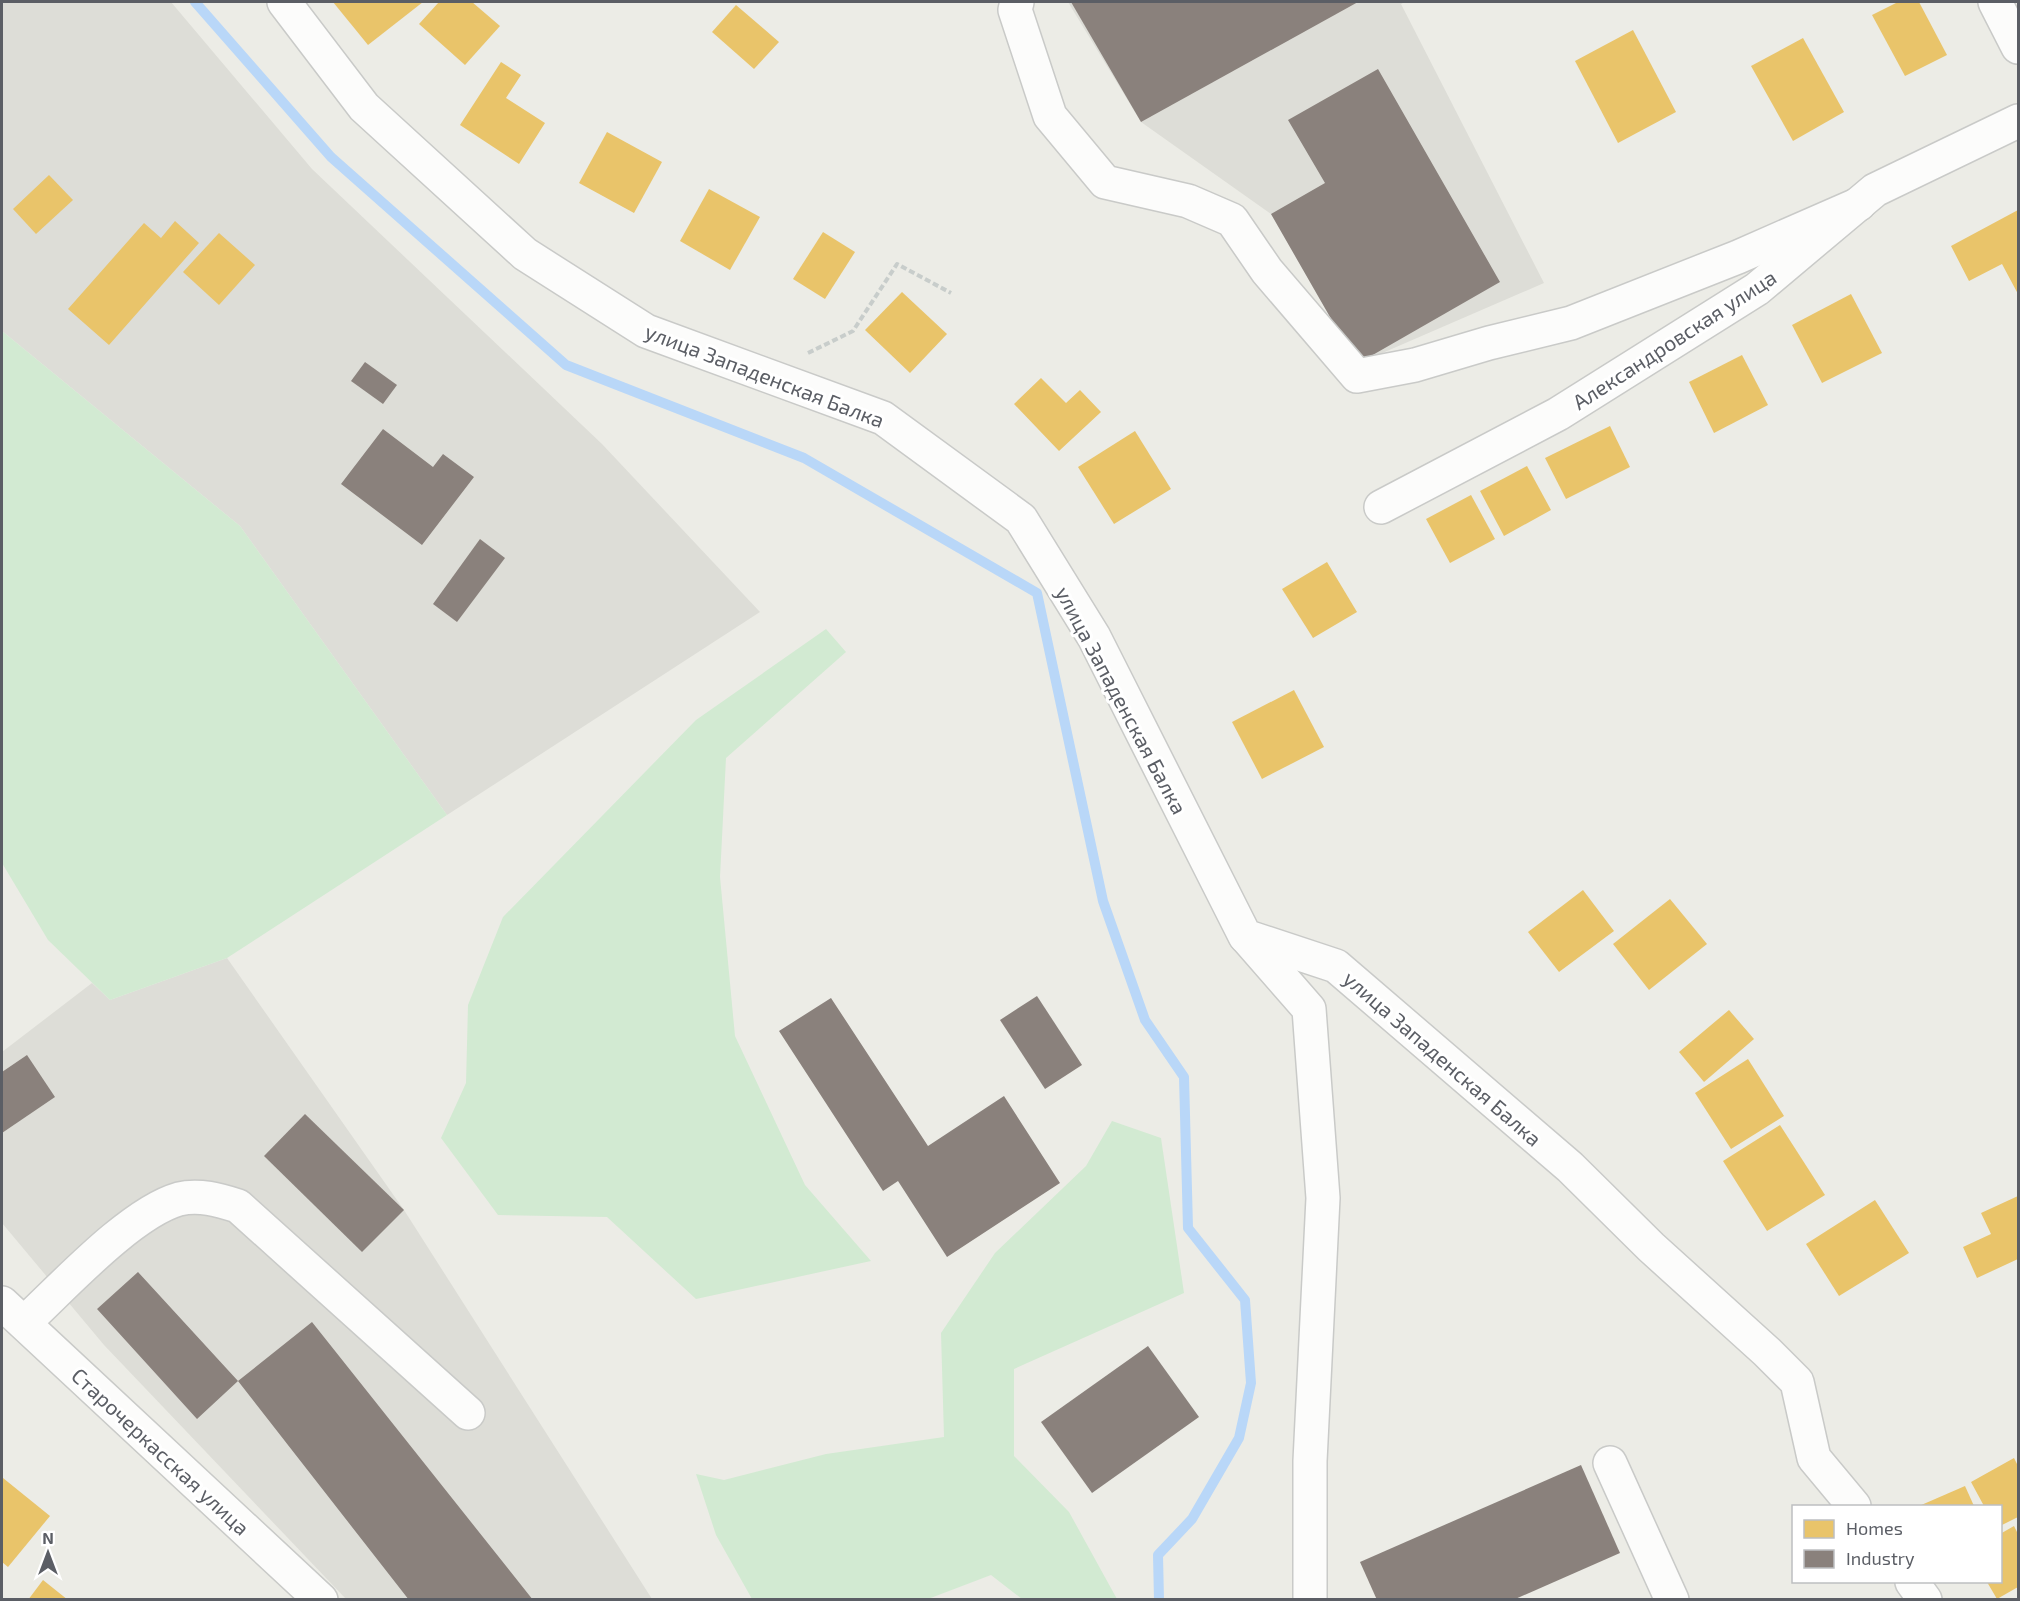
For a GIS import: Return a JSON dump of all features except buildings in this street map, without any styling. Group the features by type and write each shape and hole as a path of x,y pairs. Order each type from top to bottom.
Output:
{"street":[{"name":"улица Западенская Балка","path":"284,2 364,107 525,254 646,332 883,418 1021,519 1094,637 1245,936 1336,966 1569,1167 1651,1247 1767,1352 1797,1382 1814,1458 1853,1505"},
{"path":"1995,2 2019,47"},
{"path":"1016,6 1050,116 1105,182 1188,201 1232,220 1267,271 1357,376 1415,365 1489,343 1571,323 1738,256 1859,204"},
{"name":"Александровская улица","path":"1381,507 1558,414 1757,289 1875,190 2019,121"},
{"path":"1245,936 1309,1009 1323,1198 1310,1461 1310,1599"},
{"path":"13,1313 136,1220 179,1199 210,1198 238,1206 468,1413"},
{"name":"Старочеркасская улица","path":"13,1313 321,1599"},
{"path":"1610,1463 1672,1599"},
{"path":"1913,1583 1925,1599"}],"path":[{"path":"798,358 853,331 897,264 951,293"}],"shaded area":[{"path":"2,2 171,2 312,169 602,444 760,612 447,815 240,526 2,331"},
{"path":"1068,2 1405,2 1401,4 1544,283 1357,364 1271,214 1141,122"},
{"path":"227,958 404,1210 652,1599 346,1599 104,1345 2,1223 2,1052 92,983 110,1000"}],"green space":[{"path":"2,331 240,526 447,815 227,958 110,1000 48,940 2,863"},
{"path":"826,629 846,652 726,758 720,877 735,1036 805,1185 871,1261 696,1299 607,1217 498,1215 441,1138 466,1083 468,1005 503,917 696,720"},
{"path":"1112,1121 1161,1138 1184,1293 1014,1369 1014,1456 1069,1512 1117,1599 1022,1599 991,1575 928,1599 752,1599 716,1535 696,1474 724,1480 826,1454 944,1437 941,1333 995,1253 1086,1166"}],"waterway":[{"path":"195,2 331,157 566,365 804,458 1037,593 1103,901 1145,1020 1184,1077 1188,1228 1245,1300 1251,1383 1239,1438 1192,1519 1158,1555 1159,1600"}]}
